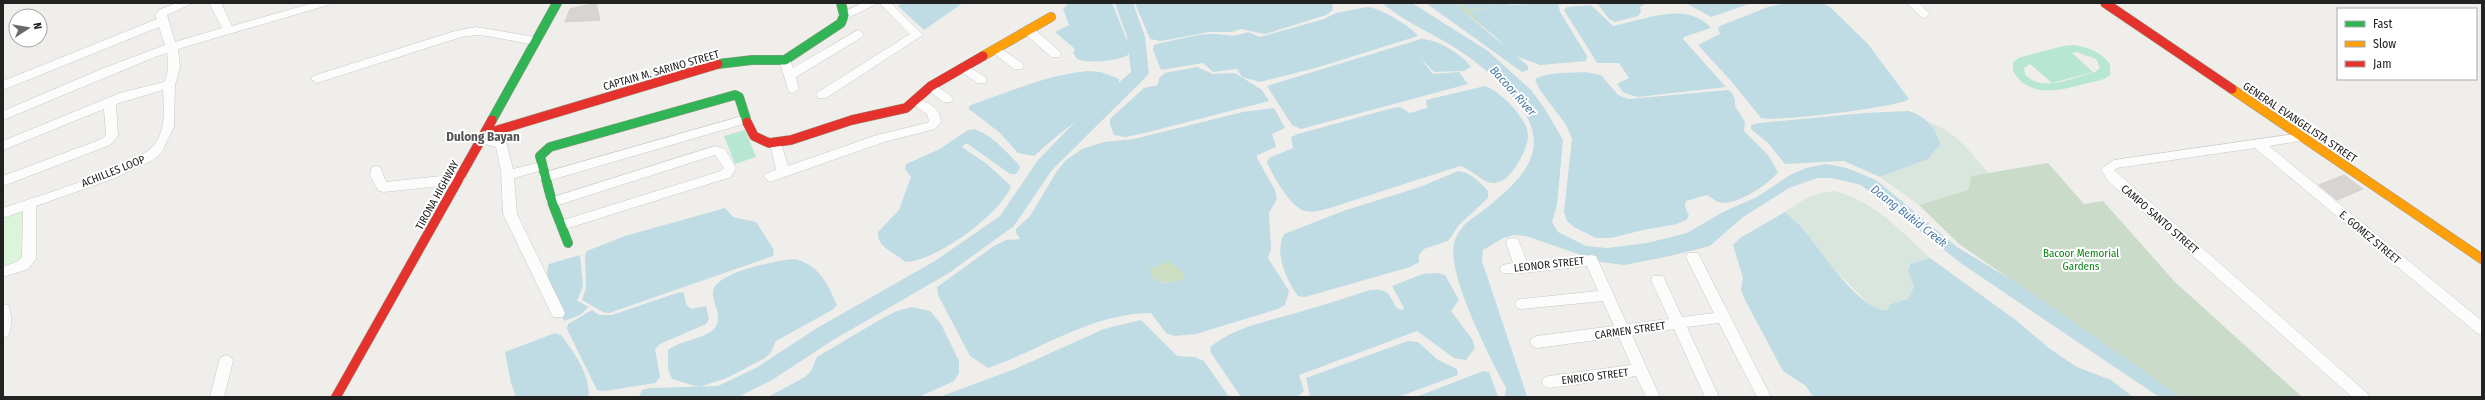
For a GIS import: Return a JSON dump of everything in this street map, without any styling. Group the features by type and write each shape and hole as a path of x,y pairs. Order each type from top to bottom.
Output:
{"street":[{"path":"3,86 163,21 163,12 187,3"},
{"path":"215,3 228,30"},
{"path":"3,116 173,46 228,30 280,18 324,3"},
{"name":"TIRONA HIGHWAY","path":"336,397 460,178 556,3"},
{"path":"793,89 785,60 833,30 841,23 844,15 840,3"},
{"path":"844,15 872,3"},
{"path":"822,95 917,35 885,3"},
{"path":"1913,3 1924,14"},
{"name":"GENERAL EVANGELISTA STREET","path":"2105,3 2482,259"},
{"path":"568,243 552,202 540,156 550,147 730,96 739,97 746,119 754,136 758,139 776,143 865,116 906,108 915,102 931,86 1051,17"},
{"name":"ACHILLES LOOP","path":"3,213 127,168 154,153 166,134 170,122 169,85 174,70 173,46 163,21"},
{"path":"1028,30 1055,54"},
{"path":"317,79 458,34 476,31 535,41"},
{"path":"789,76 858,34"},
{"path":"996,49 1018,66"},
{"name":"CAPTAIN M. SARINO STREET","path":"483,136 716,64 752,60 785,60"},
{"path":"963,67 981,80"},
{"path":"3,146 110,102 169,85"},
{"path":"931,86 947,99"},
{"path":"3,181 106,142 112,136 110,102"},
{"path":"770,177 880,138 931,126 935,122 935,116 931,110 915,102"},
{"path":"507,173 543,168 746,119"},
{"path":"483,136 502,145 507,173 510,214 558,313"},
{"name":"CAMPO SANTO STREET","path":"2301,137 2114,164 2107,169 2113,178 2362,397"},
{"path":"776,143 783,171 787,172"},
{"name":"E. GOMEZ STREET","path":"2258,144 2482,329"},
{"path":"552,202 715,150 721,152 730,168 726,174 562,225"},
{"path":"376,170 376,176 383,186 460,178"},
{"path":"3,272 23,265 29,259 30,203"},
{"path":"1513,243 1522,268"},
{"path":"1693,257 1764,397"},
{"name":"LEONOR STREET","path":"1507,269 1591,260 1607,295"},
{"path":"1658,280 1712,397"},
{"path":"1522,304 1607,295 1653,397"},
{"path":"3,309 3,332"},
{"name":"CARMEN STREET","path":"1537,342 1723,317"},
{"path":"217,397 226,361"},
{"name":"ENRICO STREET","path":"1549,382 1641,370"}],"green space":[{"path":"1457,3 1461,3 1468,10 1497,6 1469,12 1510,48 1464,12"},
{"path":"2074,45 2089,49 2103,56 2110,64 2110,75 2101,80 2065,89 2036,89 2019,80 2013,71 2013,63 2018,58 2063,46","holes":["2076,52 2096,59 2100,68 2095,72 2054,82 2093,72 2072,53","2030,64 2052,83 2040,83 2032,80 2025,74 2024,68"]},
{"path":"745,130 756,157 735,164 724,136"},
{"name":"Bacoor Memorial Gardens","path":"2048,163 2084,204 2103,201 2175,282 2302,397 2181,397 1959,244 1919,205 1968,190 1971,176"},
{"path":"26,209 27,259 3,268 3,217"},
{"path":"1169,261 1182,272 1185,279 1163,283 1154,279 1151,275 1150,269"}],"shaded area":[{"path":"1929,122 1947,130 1962,143 1989,173 1971,176 1968,190 1919,205 1880,177 1928,159 1939,136"},
{"path":"1834,191 1848,195 1874,209 1897,227 1930,258 1910,264 1908,271 1914,287 1908,299 1891,304 1887,310 1880,311 1870,305 1825,260 1802,228 1785,212 1808,198 1820,193"}],"water":[{"path":"903,3 963,3 924,30 898,6"},
{"path":"1069,3 1112,3 1130,48 1128,55 1117,59 1103,61 1082,61 1077,59 1073,53 1075,49 1055,32 1069,25 1063,9"},
{"path":"1135,3 1332,3 1333,10 1326,15 1265,34 1241,29 1232,32 1209,32 1161,41 1150,39"},
{"path":"1382,3 1412,3 1488,51 1531,90 1545,109 1563,140 1557,205 1552,222 1558,232 1586,246 1607,248 1647,243 1687,233 1723,212 1757,197 1790,175 1806,168 1826,164 1847,168 1876,180 1957,247 2026,289 2181,397 2159,397 1962,264 1861,185 1832,178 1817,178 1789,188 1743,217 1710,246 1670,256 1624,265 1601,262 1526,236 1514,235 1503,238 1483,250 1482,261 1527,396 1505,397 1506,388 1471,316 1463,295 1457,276 1454,258 1454,244 1462,228 1499,197 1522,173 1530,160 1533,147 1533,133 1527,117 1516,100 1485,69 1441,39 1406,20"},
{"path":"1426,3 1457,3 1464,12 1508,49 1469,12 1497,6 1468,10 1461,3 1515,3 1508,5 1558,3 1560,12 1587,56 1586,61 1540,65 1516,56 1528,66 1528,70 1522,72"},
{"path":"1597,3 1647,3 1640,7 1641,12 1638,16 1615,22 1609,19"},
{"path":"1686,3 1752,3 1711,17"},
{"path":"1787,3 1823,3 1830,7 1868,44 1909,99 1862,110 1789,118 1761,118 1731,81 1698,45 1720,34 1718,29 1720,26 1768,7"},
{"path":"1591,5 1613,26 1665,14 1678,13 1690,15 1701,20 1711,28 1684,37 1683,39 1726,87 1638,97 1624,93 1617,84 1629,78 1619,63 1597,63 1564,10 1567,7"},
{"path":"1367,7 1379,10 1394,18 1409,27 1418,36 1319,67 1260,82 1242,77 1237,69 1213,72 1203,63 1161,70 1153,50 1154,45 1160,43 1202,35 1215,34 1234,36 1248,32 1260,37 1324,19 1336,13"},
{"path":"1421,39 1441,44 1449,48 1462,57 1471,67 1464,71 1434,72 1419,57 1433,74 1459,72 1468,84 1301,129 1292,125 1267,86"},
{"path":"1197,67 1213,74 1235,73 1262,90 1269,101 1145,133 1125,137 1114,135 1110,124 1110,119 1144,88 1158,85 1159,78 1165,73"},
{"path":"1088,71 1101,72 1119,79 1119,83 1103,101 1058,135 1034,156 1018,153 999,132 969,109 969,106 976,103 1045,79"},
{"path":"1584,72 1601,75 1618,95 1629,99 1728,90 1732,93 1735,100 1735,106 1745,122 1744,131 1768,155 1778,172 1768,182 1754,192 1738,200 1724,203 1719,202 1707,195 1686,201 1685,207 1689,216 1686,220 1677,224 1611,238 1596,238 1574,227 1567,221 1564,212 1572,139 1566,125 1540,90 1535,80 1539,77 1551,74"},
{"path":"1485,86 1506,100 1513,107 1524,123 1527,131 1527,144 1520,159 1511,173 1499,182 1488,182 1460,166 1330,208 1308,212 1299,208 1288,197 1273,175 1267,162 1269,158 1293,148 1291,137 1298,134 1389,109 1400,107 1410,113 1427,108 1426,100"},
{"path":"1274,108 1285,128 1272,134 1276,147 1257,155 1257,158 1275,190 1277,199 1269,213 1271,249 1268,258 1289,291 1285,305 1278,309 1196,334 1174,336 1166,333 1151,313 1130,315 1088,325 988,368 970,356 938,295 937,287 994,246 1006,240 1020,239 1016,233 1016,229 1030,216 1057,171 1066,160 1082,149 1104,142 1134,139 1243,112","holes":["1169,261 1182,272 1185,279 1163,283 1154,279 1151,275 1150,269"]},
{"path":"1909,111 1925,119 1929,123 1936,133 1940,144 1928,159 1880,177 1844,161 1785,164 1768,143 1751,129 1751,125 1759,123 1865,113"},
{"path":"974,129 993,139 1019,165 1020,168 1016,174 1010,174 968,144 965,144 962,147 987,164 1011,186 1005,197 994,210 966,234 933,254 918,260 905,262 883,246 878,237 878,232 899,210 911,177 905,169 906,164 940,149 968,130"},
{"path":"1458,171 1471,175 1478,181 1488,191 1488,198 1459,225 1448,241 1424,249 1419,255 1419,262 1410,267 1305,297 1298,296 1289,282 1283,266 1280,249 1284,234 1346,210 1420,187"},
{"path":"725,208 733,217 756,222 774,250 773,256 609,313 603,312 582,300 586,288 585,255 587,251 625,236"},
{"path":"1785,212 1803,229 1853,291 1876,308 1887,310 1891,304 1908,299 1914,287 1908,271 1910,264 1930,258 2017,321 2050,349 2077,367 2111,380 2133,397 1813,397 1806,386 1783,371 1744,298 1741,290 1743,278 1733,245 1740,238"},
{"path":"580,255 583,286 577,301 589,307 580,315 564,321 549,285 547,270 549,264"},
{"path":"795,259 810,266 822,276 837,305 832,310 776,341 771,352 765,358 727,378 699,387 672,379 668,369 668,350 679,344 708,333 713,330 718,321 713,297 713,292 716,285 735,273 748,268"},
{"path":"1437,273 1445,275 1459,300 1451,311 1472,339 1475,348 1466,360 1454,358 1417,331 1299,375 1304,391 1297,397 1241,397 1211,353 1210,347 1219,340 1240,330 1370,290 1385,291 1390,296 1397,308 1402,310 1404,308 1392,286 1423,274"},
{"path":"680,292 684,293 686,304 691,309 706,306 709,319 706,324 660,344 655,349 660,377 655,383 605,391 597,390 567,329 568,324 592,310 599,315 612,315"},
{"path":"912,307 930,311 941,324 959,361 959,373 954,381 919,397 768,397 805,377 811,371 817,357 883,318 897,311"},
{"path":"1141,320 1177,356 1195,357 1204,361 1229,397 939,397 1015,369 1104,329"},
{"path":"555,333 561,335 580,363 584,371 589,395 585,397 516,397 511,383 505,352"},
{"path":"1408,341 1418,342 1438,360 1457,369 1458,375 1398,397 1306,397 1310,395 1306,378"},
{"path":"1483,371 1489,372 1498,397 1416,397"}],"building":[{"path":"596,3 600,20 565,22 570,9"},
{"path":"2344,175 2363,189 2337,200 2319,185"}],"waterway":[{"path":"650,397 720,395 764,374 825,334 942,267 1007,221 1045,165 1091,118 1140,74 1136,37 1124,3"}],"traffic: fast":[{"path":"492,120 557,3"},
{"path":"718,64 752,60 785,60 841,23 844,15 841,3"},
{"path":"568,243 552,202 540,156 550,147 735,95 739,97 747,122"}],"traffic: slow":[{"path":"983,56 1051,17"},
{"path":"2232,89 2482,259"}],"traffic: jam":[{"path":"2105,3 2232,89"},
{"path":"747,122 754,136 769,143 791,140 852,120 906,108 931,86 983,56"},
{"path":"485,134 718,64"},
{"path":"336,397 492,120"}],"district":[{"name":"Dulong Bayan","path":"483,136"}],"water label":[{"name":"Bacoor River","path":"1513,91"},
{"name":"Daang Bukid Creek","path":"1909,216"}]}
